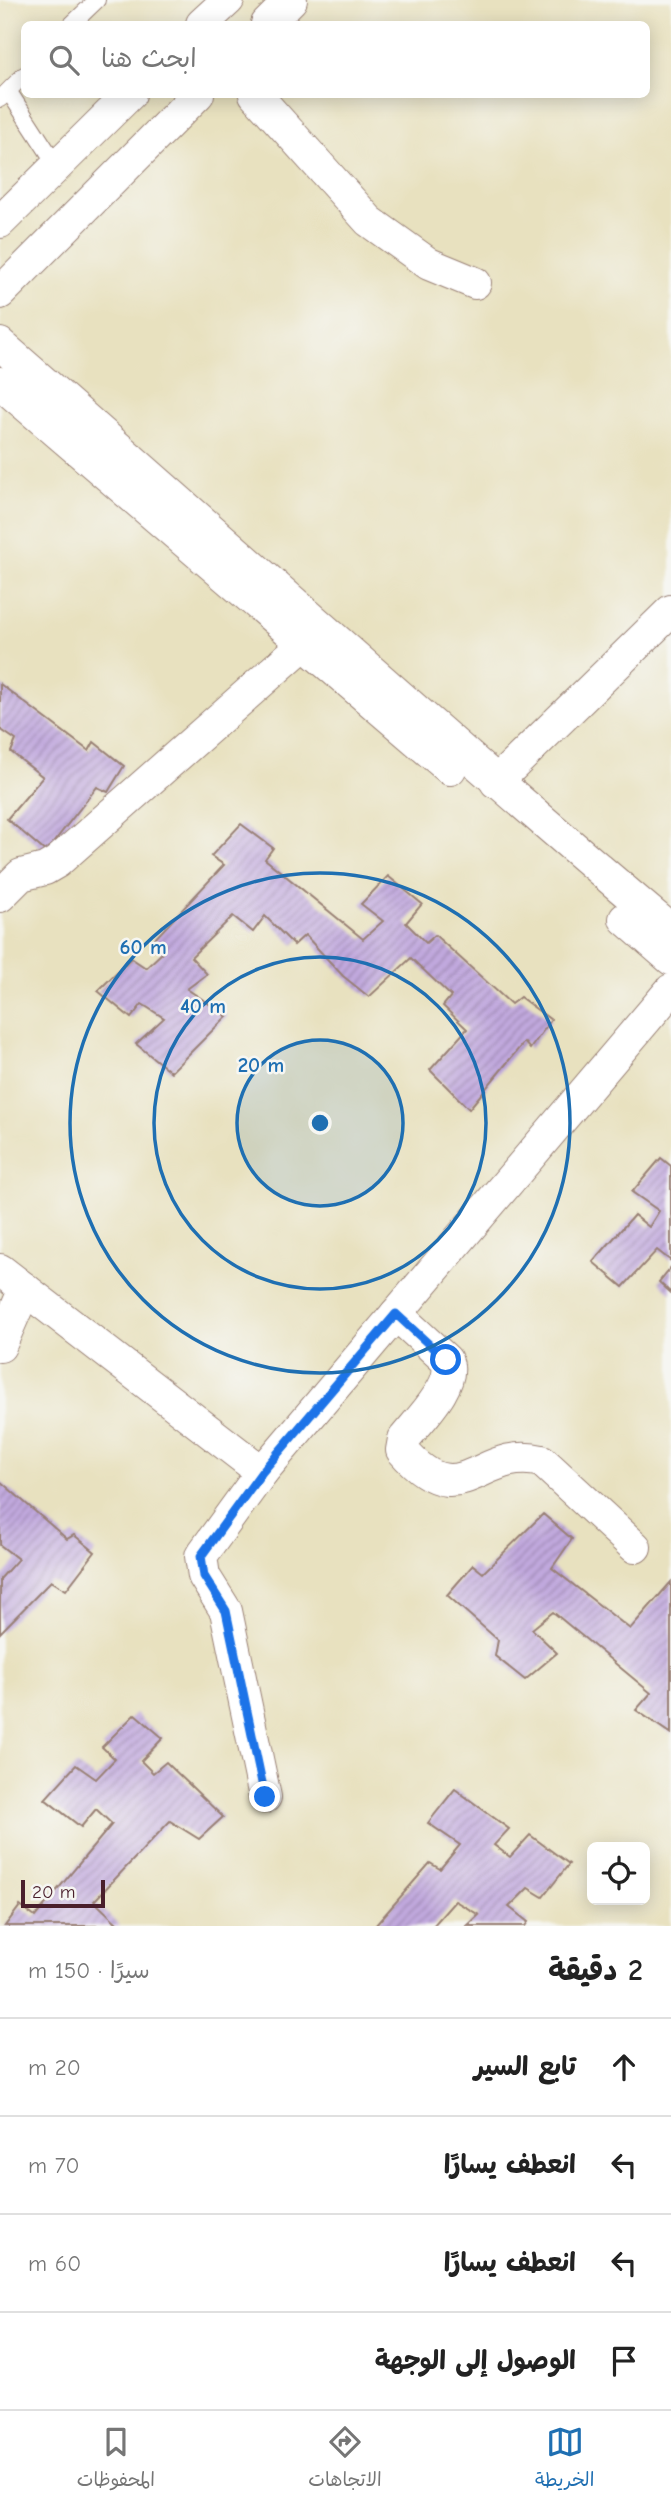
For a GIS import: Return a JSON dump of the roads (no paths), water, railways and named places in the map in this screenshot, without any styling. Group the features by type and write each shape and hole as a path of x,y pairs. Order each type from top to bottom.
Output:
{"street":[{"path":"205,21 228,0"},
{"path":"270,21 291,0"},
{"path":"0,222 126,98"},
{"path":"0,293 194,98"},
{"path":"259,98 369,221 429,264 475,283"},
{"path":"0,344 341,641 496,782 671,930"},
{"path":"0,383 671,959"},
{"path":"496,782 671,611"},
{"path":"0,896 21,875 45,869 57,862 304,643"},
{"path":"265,1797 226,1611 204,1576 201,1556 262,1472 671,990"},
{"path":"0,1270 262,1472"},
{"path":"0,1346 25,1289"},
{"path":"396,1314 449,1367 449,1380 404,1439 402,1450 421,1471 443,1481 459,1480 508,1459 525,1456 542,1461 635,1547"}],"lane":[{"path":"75,21 97,0"},
{"path":"21,78 4,96 57,166"}]}
